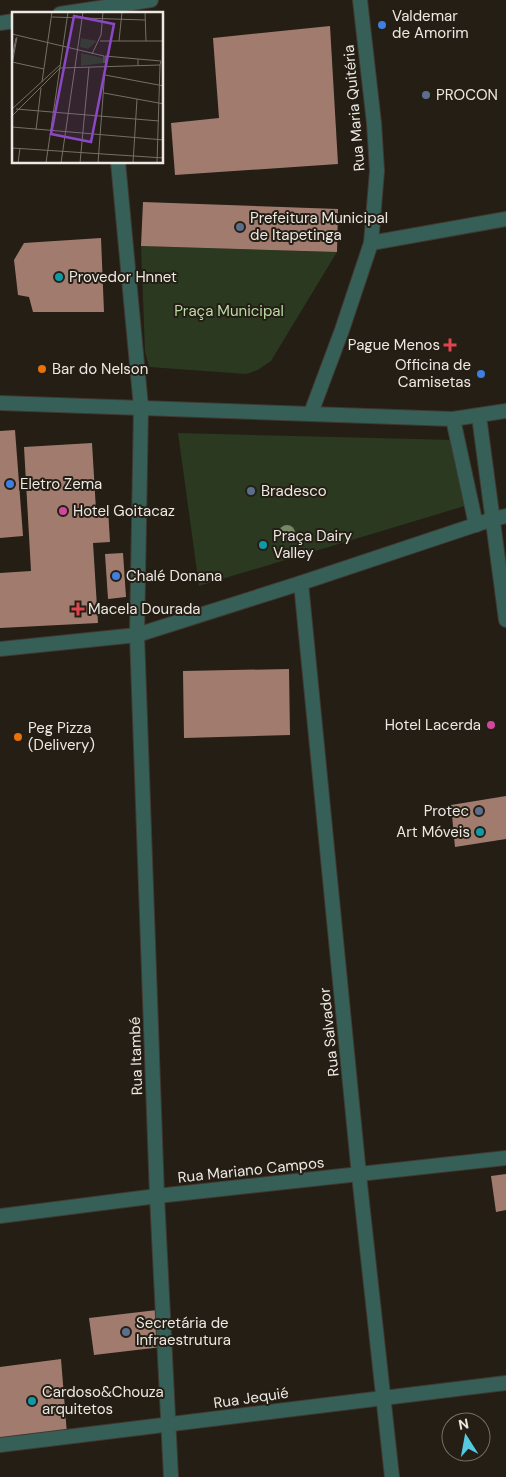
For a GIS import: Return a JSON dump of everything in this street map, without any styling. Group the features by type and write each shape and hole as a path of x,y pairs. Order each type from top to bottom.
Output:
{"street":[{"path":"72,12 151,0"},
{"name":"Rua Maria Quitéria","path":"311,413 342,330 371,243 377,171 374,123 360,0"},
{"path":"118,164 141,407 137,635"},
{"path":"371,243 506,220"},
{"path":"0,403 453,419 506,411"},
{"path":"479,416 500,517 506,620"},
{"path":"453,419 476,525"},
{"path":"0,649 137,635 500,517"},
{"name":"Rua Salvador","path":"301,583 359,1175 392,1477"},
{"name":"Rua Itambé","path":"137,635 158,1196 172,1477"},
{"name":"Rua Mariano Campos","path":"0,1216 158,1196 506,1158"},
{"name":"Rua Jequié","path":"0,1445 384,1396 506,1383"}],"green space":[{"name":"Praça Municipal","path":"141,246 337,252 271,361 258,370 246,374 149,367 145,352"},
{"name":"Praça Dairy Valley","path":"178,433 456,440 468,505 199,586"}],"building":[{"path":"330,26 338,164 175,175 171,123 219,118 213,38"},
{"name":"Prefeitura Municipal de Itapetinga","path":"143,202 338,209 337,252 141,246"},
{"name":"Provedor Hnnet","path":"101,238 104,312 33,312 29,297 18,295 14,260 24,243"},
{"name":"Eletro Zema","path":"15,430 23,536 0,538 0,431"},
{"path":"92,443 96,510 108,508 110,542 93,543 98,623 0,628 0,573 31,571 24,447"},
{"name":"Chalé Donana","path":"123,553 126,597 108,599 105,554"},
{"path":"289,669 290,735 184,738 183,671"},
{"path":"506,796 506,839 455,847 451,805"},
{"path":"506,1174 506,1210 496,1212 491,1176"},
{"name":"Secretária de Infraestrutura","path":"157,1310 162,1347 94,1355 89,1318"},
{"name":"Cardoso&Chouza arquitetos","path":"61,1359 67,1434 0,1442 0,1367"}],"place":[{"name":"Valdemar de Amorim","path":"382,25"},
{"name":"PROCON","path":"426,95"},
{"name":"Prefeitura Municipal de Itapetinga","path":"240,227"},
{"name":"Provedor Hnnet","path":"59,277"},
{"name":"Pague Menos","path":"450,345"},
{"name":"Bar do Nelson","path":"42,369"},
{"name":"Officina de Camisetas","path":"481,374"},
{"name":"Eletro Zema","path":"10,484"},
{"name":"Bradesco","path":"251,491"},
{"name":"Hotel Goitacaz","path":"63,511"},
{"name":"Praça Dairy Valley","path":"263,545"},
{"name":"Chalé Donana","path":"116,576"},
{"name":"Macela Dourada","path":"78,609"},
{"name":"Hotel Lacerda","path":"491,725"},
{"name":"Peg Pizza (Delivery)","path":"18,737"},
{"name":"Protec","path":"479,811"},
{"name":"Art Móveis","path":"480,832"},
{"name":"Secretária de Infraestrutura","path":"126,1332"},
{"name":"Cardoso&Chouza arquitetos","path":"32,1401"}]}
